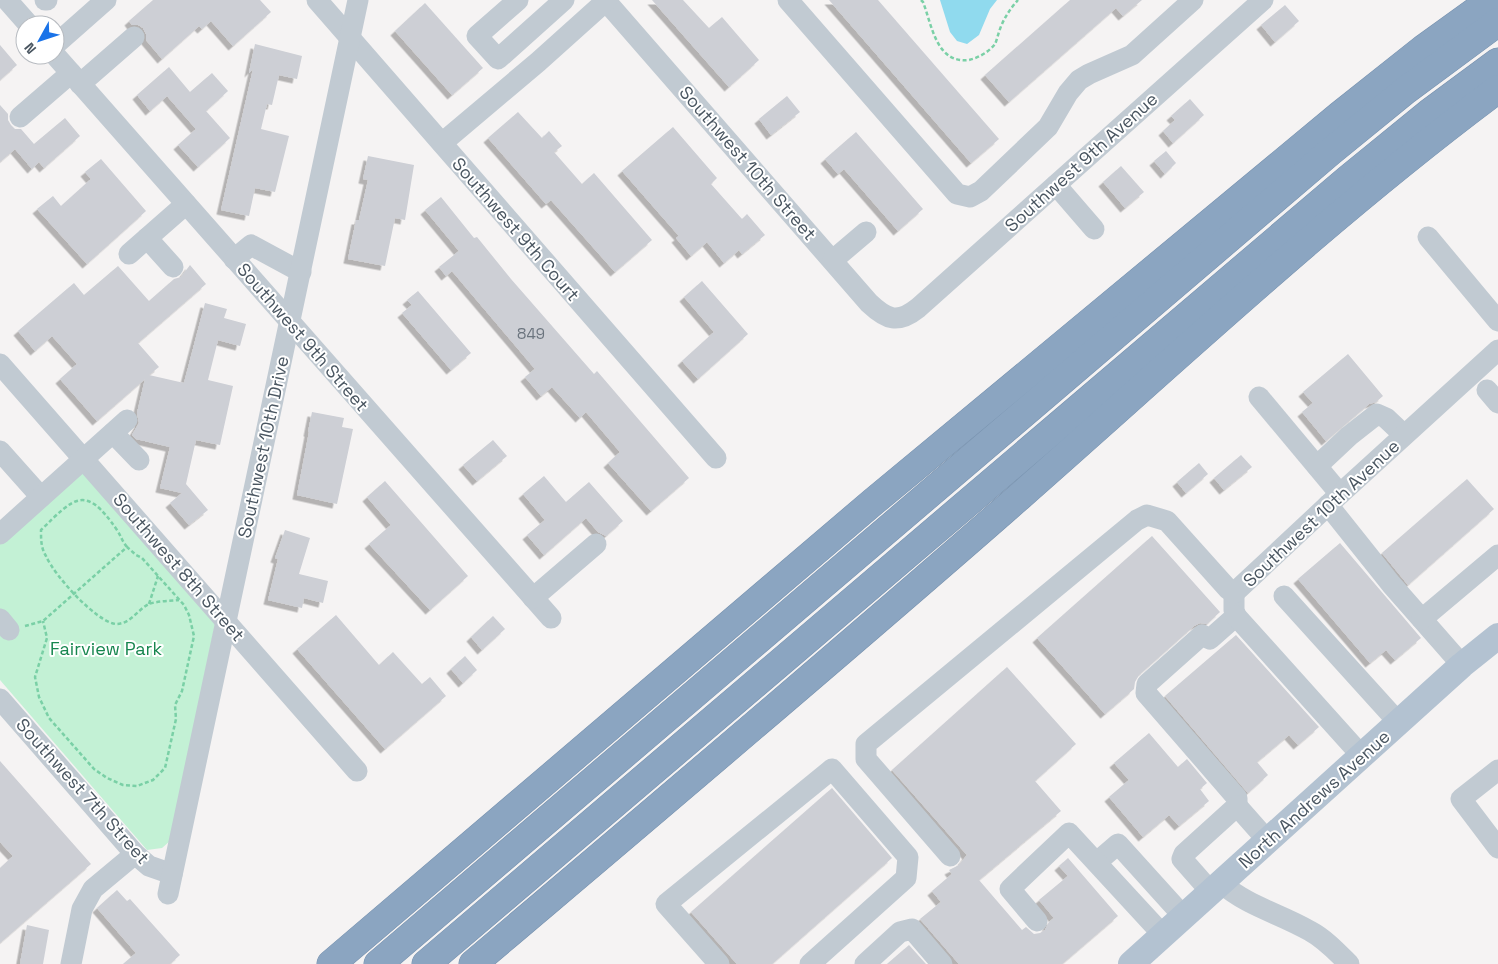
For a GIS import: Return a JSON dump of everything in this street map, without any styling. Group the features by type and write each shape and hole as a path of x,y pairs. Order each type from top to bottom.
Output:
{"highway":[{"path":"331,964 874,502 1340,115 1423,49 1491,0"},
{"path":"378,964 1330,152 1406,90 1498,22"},
{"path":"426,964 1335,190 1429,113 1498,62"},
{"path":"473,964 956,552 1347,209 1422,147 1498,89"},
{"path":"408,938 534,791"}],"main road":[{"name":"North Andrews Avenue","path":"1131,964 1398,722 1498,636"}],"street":[{"path":"7,0 20,15"},
{"path":"65,36 106,0"},
{"name":"Southwest 9th Court","path":"317,0 716,458"},
{"name":"Southwest 10th Drive","path":"170,884 358,0"},
{"path":"518,0 477,36 498,59 564,0"},
{"path":"442,143 538,62 606,0"},
{"name":"Southwest 10th Street","path":"606,0 875,308 885,315 896,319"},
{"path":"788,0 957,194 970,197 981,191 1048,127 1068,93 1079,80 1132,55 1194,0"},
{"name":"Southwest 9th Avenue","path":"896,319 907,316 918,308 1263,0"},
{"path":"20,117 134,37"},
{"path":"518,41 538,62"},
{"name":"Southwest 9th Street","path":"64,65 551,618"},
{"path":"1056,185 1094,229"},
{"path":"129,254 186,204"},
{"path":"833,260 866,232"},
{"path":"1428,237 1498,321"},
{"path":"147,238 173,267"},
{"path":"234,259 251,245 301,272"},
{"name":"Southwest 10th Avenue","path":"950,856 866,759 866,744 1137,520 1147,515 1167,522 1228,589 1234,593 1498,350"},
{"name":"Southwest 8th Street","path":"0,364 358,771"},
{"path":"1259,397 1317,466 1334,499 1422,619 1462,665"},
{"path":"1317,466 1349,436 1377,414 1386,418 1404,435"},
{"path":"0,534 120,426 139,460"},
{"path":"0,451 42,497"},
{"path":"533,598 596,544"},
{"path":"1422,619 1498,556"},
{"path":"1234,593 1236,616 1361,756"},
{"path":"1284,596 1398,722"},
{"path":"1236,616 1210,639 1202,635 1147,684 1146,693 1237,798 1237,806 1268,841"},
{"name":"Southwest 7th Street","path":"0,699 135,854 170,884"},
{"path":"719,964 666,904 832,769 908,857 906,878 810,964"},
{"path":"1498,770 1461,799 1498,848"},
{"path":"1237,806 1184,854 1182,859 1216,887 1311,931 1324,940 1349,964"},
{"path":"1037,921 1010,889 1069,833 1163,935"},
{"path":"1097,862 1118,844 1184,917"},
{"path":"71,964 82,909 93,889 135,854"},
{"path":"865,964 900,932 912,929 942,964"}],"path":[{"path":"920,0 923,2 940,48 949,56 966,60 976,58 995,43 1006,14 1018,0"},
{"path":"43,621 47,638 36,677 39,697 49,718 94,770 107,778 123,785 136,786 153,780 165,768 176,718 176,705 182,690 194,636 190,615 179,600 158,576 142,558 136,555 121,540 118,531 95,504 76,500 68,504 41,530 41,542 50,566 103,619 117,624 130,620 149,604 158,576"},
{"path":"5,624 43,621 127,547"},
{"path":"149,604 179,600"}],"green space":[{"name":"Fairview Park","path":"84,471 216,620 170,841 162,848 147,850 0,680 0,544"}],"water":[{"path":"940,0 997,0 990,9 979,35 967,44 957,41 950,32"}],"building":[{"path":"153,0 260,0 271,12 233,46 211,21 202,29 199,26 162,59 146,40 143,28 138,25 132,25 129,21"},
{"path":"652,0 683,0 709,28 722,17 759,60 729,87"},
{"path":"829,0 878,0 999,139 971,163"},
{"path":"1070,0 1142,0 1123,16 1116,8 1009,102 985,75"},
{"path":"425,3 483,68 452,95 395,31"},
{"path":"1285,5 1299,21 1275,42 1261,25"},
{"path":"255,44 302,56 297,79 279,75 272,105 267,104 261,129 289,136 275,192 255,188 249,216 221,210 253,69 249,73"},
{"path":"0,45 15,65 17,65 0,80"},
{"path":"169,67 190,92 212,73 228,91 206,111 230,138 198,167 178,145 196,129 167,96 150,111 137,95"},
{"path":"787,96 800,112 771,135 759,119"},
{"path":"1190,99 1204,115 1173,143 1163,131 1175,120 1171,116"},
{"path":"0,105 8,114 8,120 11,125 15,129 21,129 34,144 65,118 80,136 44,168 39,162 32,169 15,149 0,162"},
{"path":"518,112 542,138 549,131 562,146 554,152 582,184 594,173 652,240 615,272 551,200 546,204 488,138"},
{"path":"673,127 717,178 711,184 742,219 747,214 765,235 742,254 739,250 724,263 707,242 691,256 676,238 679,236 622,171"},
{"path":"856,132 923,209 898,231 844,169 838,174 825,159"},
{"path":"1166,151 1176,163 1165,174 1154,161"},
{"path":"368,156 414,165 405,220 395,218 385,266 348,259 356,220 359,220 368,180 363,179"},
{"path":"101,159 146,211 87,264 37,209 53,196 61,206 91,179 85,172"},
{"path":"1121,166 1144,192 1125,208 1103,182"},
{"path":"441,197 474,238 477,237 594,374 597,371 689,478 651,511 608,463 620,452 586,412 580,418 552,387 541,396 525,377 535,369 452,271 446,276 439,267 459,251 425,210"},
{"path":"190,265 206,284 138,343 159,367 149,375 184,383 205,303 227,309 224,318 246,324 240,346 218,340 208,380 233,386 220,445 196,440 186,484 208,510 189,525 170,503 182,493 160,488 170,447 136,439 132,435 139,423 137,413 145,379 97,421 60,379 77,364 52,336 35,351 18,331 74,283 84,295 118,266 149,301 174,279 181,277"},
{"path":"702,281 748,334 698,379 682,361 714,332 684,297"},
{"path":"418,291 471,353 451,370 402,313 412,305 407,300"},
{"path":"1348,354 1383,396 1376,402 1369,404 1326,441 1302,412 1313,403 1303,392"},
{"path":"312,412 344,418 342,427 353,429 337,504 297,495"},
{"path":"493,440 507,456 477,481 463,465"},
{"path":"1241,455 1252,467 1224,490 1214,478"},
{"path":"1199,463 1208,474 1186,493 1177,482"},
{"path":"544,476 566,502 589,482 623,521 606,536 598,532 586,518 544,555 527,535 545,520 523,494"},
{"path":"1467,479 1494,509 1408,585 1382,553"},
{"path":"385,481 468,576 430,610 369,544 391,525 367,497"},
{"path":"285,530 310,538 299,574 328,581 323,603 304,598 302,608 268,600 278,559 275,558"},
{"path":"1152,536 1220,612 1207,624 1200,623 1194,626 1139,675 1134,689 1105,714 1037,638"},
{"path":"1340,543 1421,638 1395,660 1386,650 1370,663 1298,579"},
{"path":"336,615 379,665 393,652 422,684 430,677 446,696 385,749 297,649"},
{"path":"493,616 505,629 482,650 471,637"},
{"path":"1236,635 1319,727 1298,745 1289,735 1257,762 1268,775 1248,793 1165,696"},
{"path":"465,656 477,670 463,683 451,669"},
{"path":"1007,667 1076,744 1035,781 1061,811 979,880 1022,930 1026,927 1034,934 1040,933 1045,930 1049,922 1054,918 1039,900 1068,876 1059,866 1068,858 1118,916 1062,964 959,964 920,919 941,902 932,891 952,874 949,870 959,865 967,855 892,770"},
{"path":"1149,733 1178,767 1187,759 1207,783 1200,789 1209,801 1179,826 1169,815 1143,837 1109,797 1129,780 1114,763"},
{"path":"0,761 91,864 0,943 0,868 13,856 0,842"},
{"path":"832,788 892,858 772,964 737,964 691,912"},
{"path":"117,890 127,901 130,899 180,955 170,964 123,964 136,953 97,908"},
{"path":"27,925 49,930 43,964 20,964"},
{"path":"909,945 926,964 887,964"}]}
